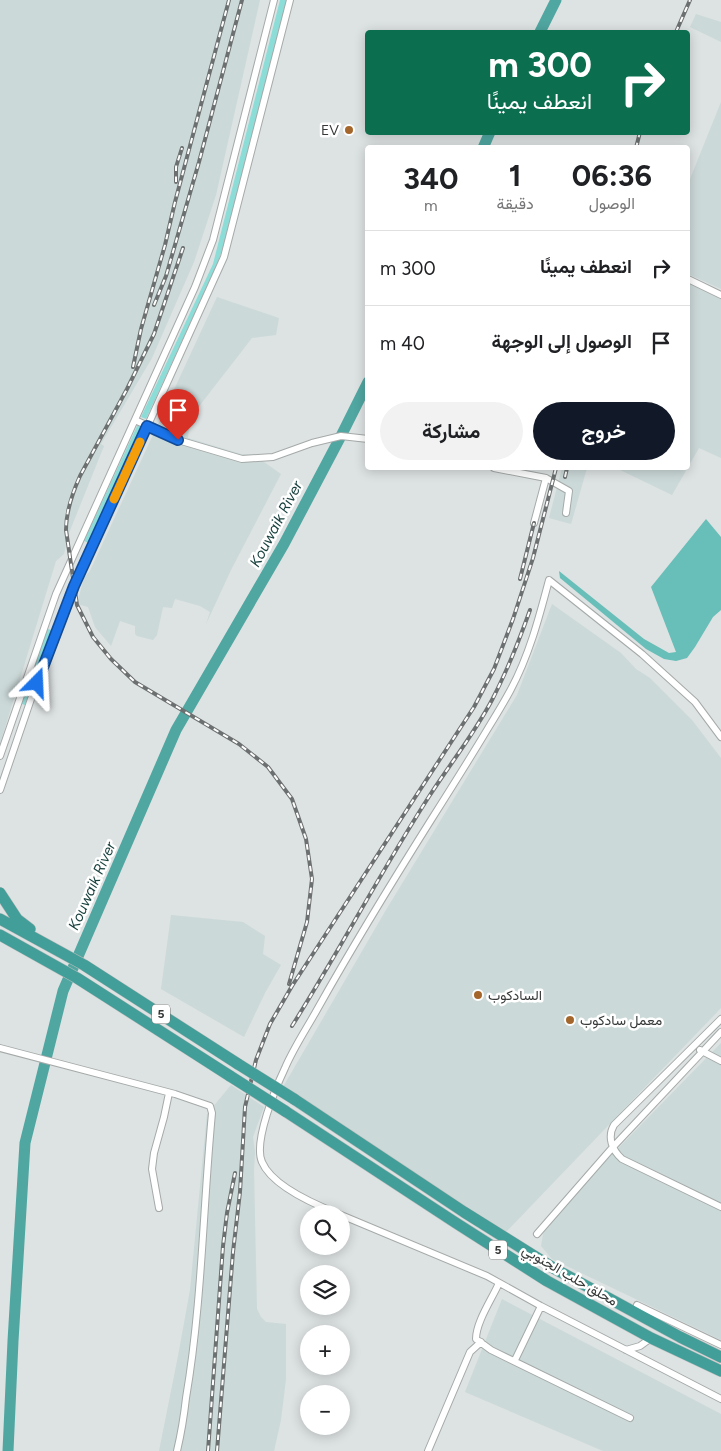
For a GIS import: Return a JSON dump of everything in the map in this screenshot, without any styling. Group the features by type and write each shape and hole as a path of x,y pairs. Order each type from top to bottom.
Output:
{"highway":[{"path":"0,893 17,919 61,952"},
{"name":"5","path":"0,919 84,965 555,1269 680,1337 721,1357"},
{"name":"محلق حلب الجنوبي","path":"0,935 77,978 547,1280 651,1338 721,1371"}],"street":[{"path":"0,756 56,594 195,287 213,240 274,0"},
{"path":"0,790 31,699 67,604 224,257 290,0"},
{"path":"690,280 721,295"},
{"path":"135,420 178,440 242,458 273,456 312,442 341,436 365,439"},
{"path":"504,470 546,478 570,490 566,513"},
{"path":"534,523 546,478"},
{"path":"317,1205 287,1190 261,1161 260,1146 266,1118 285,1068 333,981 510,691 527,655 549,580 642,654 694,702 721,738"},
{"path":"721,1019 614,1125 610,1135 618,1156 628,1163 721,1206"},
{"path":"537,1234 613,1147 721,1032"},
{"path":"694,1047 721,1061"},
{"path":"0,1048 169,1093 210,1106 212,1113 201,1272 192,1365 177,1451"},
{"path":"159,1208 152,1169 154,1153 169,1093"},
{"path":"350,1218 487,1276 721,1399"},
{"path":"499,1283 476,1332 476,1339 491,1350 515,1360 630,1418"},
{"path":"637,1305 721,1345"},
{"path":"515,1360 541,1306"},
{"path":"625,1350 640,1346 651,1338"},
{"path":"428,1451 470,1352 481,1342"}],"shaded area":[{"path":"0,0 260,0 216,195 194,262 152,358 101,444 104,446 69,533 64,554 56,561 0,744"},
{"path":"280,0 287,0 223,247 217,265 146,419 141,417 213,264"},
{"path":"696,14 721,22 721,42 690,27"},
{"path":"721,102 721,289 690,275 690,179"},
{"path":"690,284 721,299 721,458 699,448 690,464"},
{"path":"217,297 279,318 276,335 252,338 190,418 188,438 241,454 254,455 281,474 231,570 206,624 210,612 200,606 175,599 172,608 163,607 157,635 153,640 137,636 135,634 135,626 120,621 111,646 95,627 88,607 77,604 84,578 90,571"},
{"path":"138,424 143,427 89,543 84,541"},
{"path":"561,470 586,470 571,524 549,518"},
{"path":"620,470 687,470 672,495"},
{"path":"706,519 721,537 721,610 713,617 687,658 676,661 664,659 646,649 560,578 559,571 644,639 669,653 676,652 651,587"},
{"path":"552,604 621,653 636,669 650,678 692,720 721,758 721,1008 506,1232 283,1087 386,910 517,695"},
{"path":"47,629 52,630 25,705 20,703"},
{"path":"171,915 243,922 265,936 263,954 281,965 244,1037 161,989"},
{"path":"721,1043 721,1340 552,1259 541,1246 548,1220"},
{"path":"231,1085 264,1107 253,1137 255,1152 257,1309 266,1322 286,1324 286,1379 281,1420 274,1451 159,1451 190,1290 207,1114"},
{"path":"502,1299 721,1414 721,1451 603,1451 465,1392"}],"waterway":[{"name":"Kouwaik River","path":"541,30 556,0"},
{"name":"Kouwaik River","path":"484,145 489,135"},
{"name":"Kouwaik River","path":"8,1451 25,1143 63,991 176,730 284,544 365,388"}],"railway":[{"path":"133,367 141,329 229,0"},
{"path":"154,305 166,276 199,162 242,0"},
{"path":"677,30 690,0"},
{"path":"637,145 639,135"},
{"path":"176,182 176,167 182,148"},
{"path":"183,248 154,334 77,483 68,509 66,530 77,605 93,637 111,659 135,682 239,744 268,767 292,799 306,839 312,879 307,922 289,984"},
{"path":"217,1451 233,1252 240,1192 245,1107 256,1060 270,1024 292,986 474,707 494,669 533,558 555,470"},
{"path":"565,477 567,470"},
{"path":"520,579 534,523"},
{"path":"292,1026 412,824 485,713 508,667 530,610"},
{"path":"208,1451 223,1246 235,1173"}],"slow traffic":[{"path":"114,499 140,442"}],"place":[{"name":"EV","path":"349,130"},
{"name":"السادكوب","path":"478,995"},
{"name":"معمل سادكوب","path":"570,1020"}],"route":[{"path":"37,683 74,586 147,426 178,440"}]}
